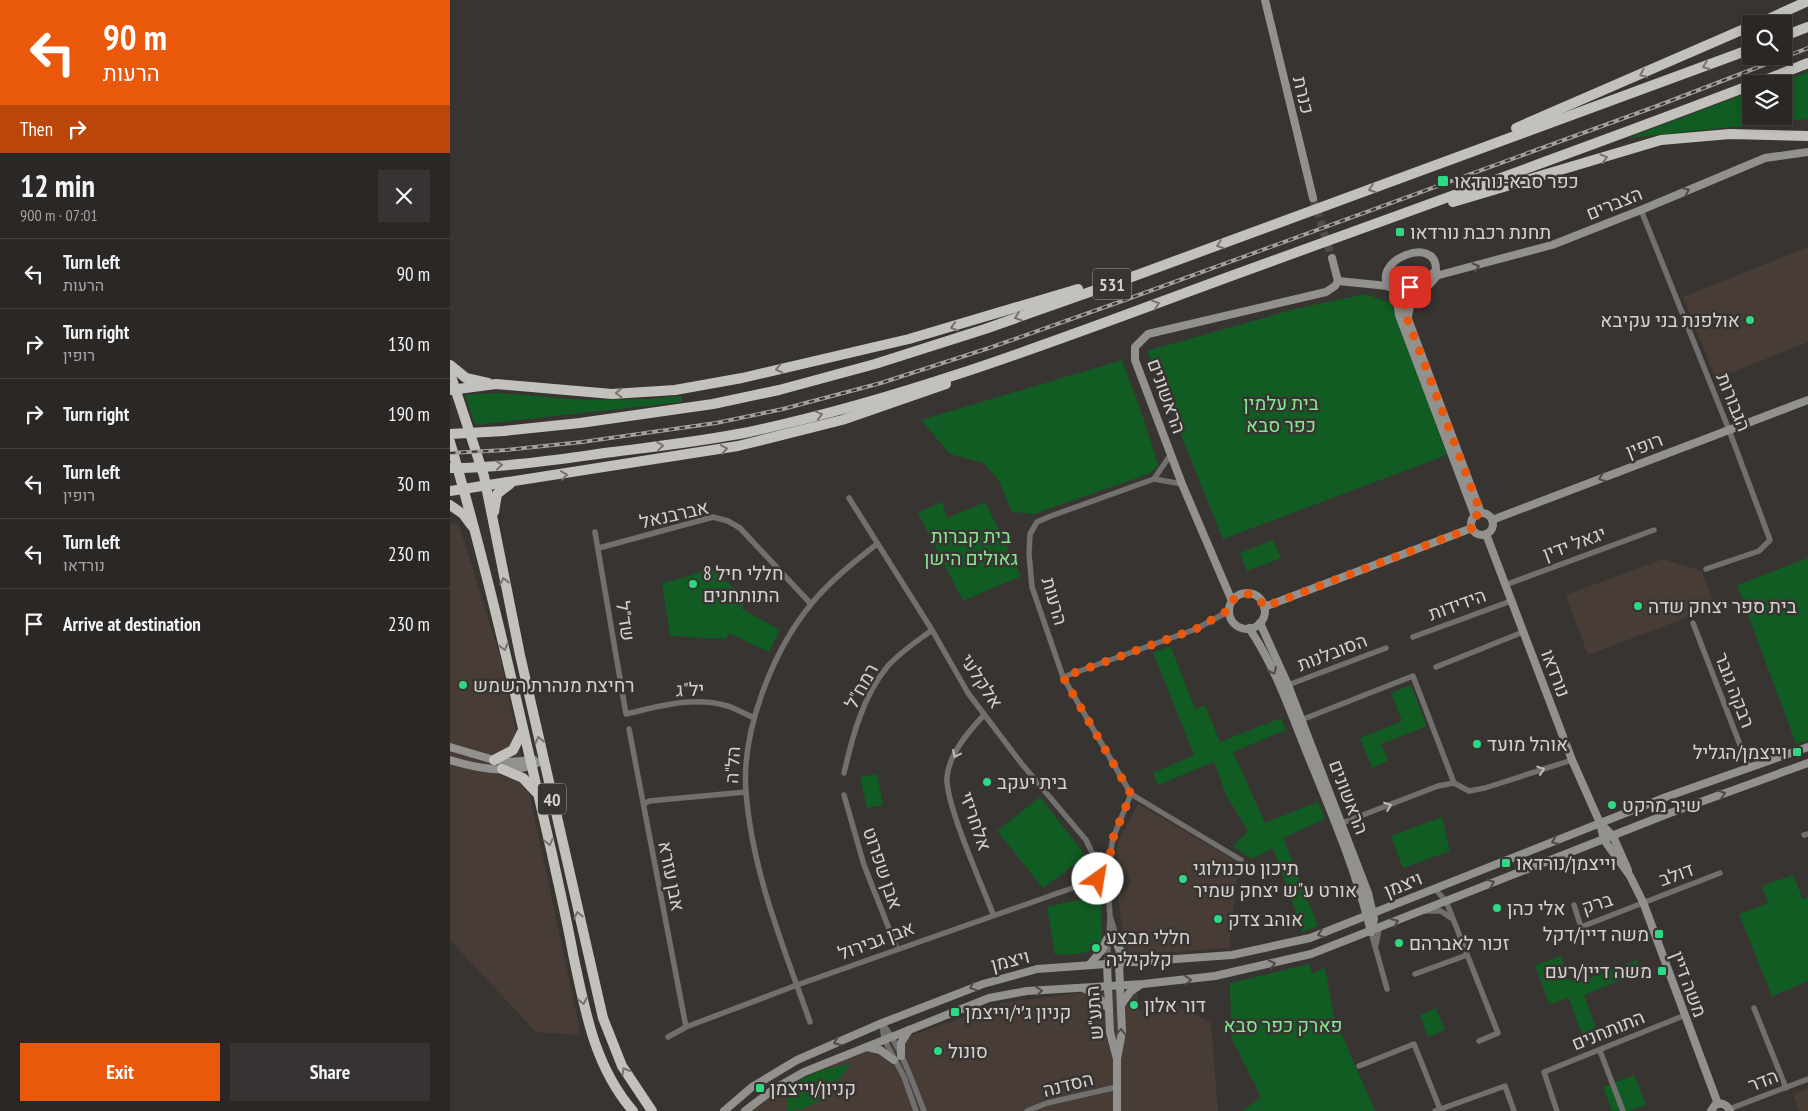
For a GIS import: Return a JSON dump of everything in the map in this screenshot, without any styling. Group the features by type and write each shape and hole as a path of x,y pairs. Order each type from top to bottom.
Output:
{"highway":[{"path":"1777,15 1808,1"},
{"path":"1792,33 1808,27"},
{"path":"1391,182 1742,30"},
{"name":"531","path":"450,434 504,431 580,423 713,404 779,390 927,348 1168,263 1742,52"},
{"path":"1778,75 1808,63"},
{"name":"531","path":"450,468 507,465 679,444 763,428 844,408 929,383 1129,314 1742,88"},
{"path":"1372,224 1650,143 1680,138 1808,130"},
{"path":"1730,134 1808,136"},
{"path":"450,365 466,378 496,384 574,392 634,393 675,390 742,378 909,339 1168,263"},
{"path":"450,491 464,490 485,481 513,482 738,446 790,435 925,392 1129,314"},
{"name":"40","path":"450,373 453,390 463,412 485,481 499,556 543,760 602,1018 622,1066 652,1111"},
{"path":"453,390 496,384"},
{"name":"40","path":"450,442 476,532 511,674 522,732 531,763 587,1022 601,1064 622,1099 633,1111"},
{"path":"499,556 494,502 503,488 513,482"},
{"path":"450,505 463,514 476,532"},
{"path":"494,760 513,750 522,732"},
{"path":"502,769 522,778 538,795"}],"street":[{"name":"כנרת","path":"1265,0 1313,198"},
{"name":"הצברים","path":"1390,287 1413,284 1428,278 1498,261 1564,240 1641,210 1758,160 1808,152"},
{"name":"הגבורות","path":"1641,210 1730,430 1770,540 1759,551 1706,569"},
{"path":"1428,278 1435,272 1436,265 1431,255 1423,251 1394,262 1388,268 1386,275 1390,287 1396,295 1399,314 1478,514"},
{"path":"1332,258 1338,281 1390,287"},
{"path":"1366,284 1386,275"},
{"path":"1407,318 1410,306 1438,276"},
{"name":"הראשונים","path":"1232,602 1182,484 1135,360 1135,348 1141,339 1148,334 1326,292 1335,286 1338,281"},
{"path":"1413,284 1407,291 1404,300 1407,318 1478,514"},
{"name":"רופין","path":"1492,520 1808,400"},
{"path":"1154,479 1171,454"},
{"name":"הרעות","path":"1182,484 1154,479 1037,522 1030,534 1029,554 1032,587 1063,677 1131,794 1242,860"},
{"name":"אלקלעי","path":"849,498 932,630 968,693 1086,840 1100,871"},
{"path":"1478,514 1488,515 1492,520 1491,530 1486,534 1479,535 1472,528 1471,522 1478,514"},
{"name":"אברבנאל","path":"598,548 712,518 728,521 740,528 811,604"},
{"path":"1264,607 1472,528"},
{"name":"יגאל ידין","path":"1505,585 1654,530"},
{"name":"שד\"ל","path":"595,532 626,714"},
{"name":"נורדאו","path":"1486,534 1572,760 1600,823"},
{"name":"הל\"ה","path":"810,1022 768,902 755,848 746,792 746,752 752,717 766,682 788,640 811,604 839,574 877,544"},
{"path":"1241,594 1253,594 1262,601 1264,607 1265,612 1260,623 1249,628 1238,626 1233,622 1229,610 1232,602 1241,594"},
{"name":"הידידות","path":"1412,637 1511,600"},
{"path":"1063,677 1196,629 1229,610"},
{"name":"הראשונים","path":"1260,623 1288,685 1342,823 1370,915"},
{"name":"רבקה גובר","path":"1693,623 1749,768"},
{"name":"הראשונים","path":"1249,628 1270,666 1295,722 1374,925 1371,932"},
{"name":"רמח\"ל","path":"844,773 858,724 872,690 887,668 907,648 932,630"},
{"path":"1436,666 1523,632"},
{"name":"הסובלנות","path":"1288,685 1386,648"},
{"path":"1301,720 1413,676 1454,783"},
{"name":"יל\"ג","path":"626,714 663,706 707,702 724,705 752,717"},
{"name":"אלחריזי","path":"984,715 968,732 955,754 947,776 953,806 993,914"},
{"name":"אבן עזרא","path":"629,729 686,1028"},
{"path":"450,747 494,760 531,763"},
{"name":"ויצמן","path":"724,1111 752,1087 782,1068 882,1023 1003,977 1037,970 1207,957 1252,951 1310,938 1600,823 1808,747"},
{"path":"450,760 502,769 543,760"},
{"path":"1342,823 1438,786 1454,783 1469,791 1485,788 1572,760"},
{"name":"ויצמן","path":"745,1111 791,1079 909,1029 999,996 1215,976 1311,954 1628,830 1808,763"},
{"path":"644,804 649,801 746,792"},
{"path":"1108,868 1113,838 1131,794"},
{"name":"אבן שפרוט","path":"844,795 864,865 897,949"},
{"name":"משה דיין","path":"1600,823 1613,836 1643,902 1683,1016 1718,1104"},
{"name":"משה דיין","path":"1600,823 1604,840 1630,876"},
{"path":"1622,854 1622,841 1628,830"},
{"path":"1108,868 1116,871 1118,877 1115,885 1108,888 1102,886 1098,879 1100,871 1108,868"},
{"name":"דולב","path":"1643,902 1720,873"},
{"name":"אבן גבירול","path":"668,1037 686,1028 797,985 993,914 1098,879"},
{"path":"1108,888 1110,916 1120,963 1120,985"},
{"path":"1435,889 1446,901 1498,1033 1478,1041"},
{"name":"ברק","path":"1574,905 1580,927 1643,902"},
{"path":"1421,911 1441,911 1453,919"},
{"path":"1107,964 1110,916"},
{"path":"1376,950 1379,929"},
{"path":"1371,932 1387,989"},
{"path":"1089,965 1102,950 1107,940"},
{"path":"1118,947 1124,955 1136,962"},
{"path":"1416,974 1467,955"},
{"name":"התע\"ש","path":"1107,964 1111,1039 1117,1059"},
{"path":"1121,1004 1130,992 1143,984"},
{"name":"התע\"ש","path":"1117,1111 1117,1059 1121,1040 1120,985"},
{"path":"1081,988 1095,994 1109,1010"},
{"path":"1754,1008 1786,1088"},
{"name":"התותחנים","path":"1557,1111 1544,1072 1683,1016"},
{"path":"882,1023 892,1036 899,1069 904,1077 916,1111"},
{"path":"882,1023 884,1040 910,1074 924,1111"},
{"path":"897,1058 901,1043 909,1029"},
{"path":"1359,1066 1414,1044 1437,1110 1505,1086 1514,1111"},
{"path":"865,1047 880,1050 897,1058"},
{"path":"1600,1051 1622,1109"},
{"path":"899,1069 910,1074"},
{"name":"הדר","path":"1729,1110 1808,1079"},
{"name":"הסדנה","path":"1027,1111 1047,1103 1117,1087"},
{"path":"1711,1111 1718,1104 1724,1104 1729,1110"}],"shaded area":[{"name":"אולפנת בני עקיבא","path":"1808,247 1808,342 1716,379 1683,297"},
{"path":"450,524 459,525 500,656 581,1035 536,1032 450,940"},
{"name":"בית ספר יצחק שדה","path":"1663,559 1702,571 1712,600 1701,612 1588,655 1566,595"},
{"name":"תיכון טכנולוגי אורט ע\"ש יצחק שמיר","path":"1138,804 1239,863 1229,948 1126,955 1118,896 1126,891 1130,883 1128,874 1117,864 1118,842"},
{"path":"1093,991 1137,991 1139,1010 1172,1004 1211,1022 1218,1111 752,1111 777,1092 820,1068 1003,1003"},
{"path":"1808,1088 1808,1111 1799,1111 1793,1094"}],"green space":[{"path":"1808,72 1808,119 1792,121 1792,78"},
{"path":"1742,95 1742,125 1751,125 1628,138"},
{"name":"בית עלמין כפר סבא","path":"1365,294 1391,303 1447,455 1223,539 1147,351 1295,309"},
{"path":"1122,360 1158,465 1151,473 1034,514 1012,512 999,481 984,463 950,454 921,420"},
{"path":"498,393 587,400 648,399 682,396 682,402 475,425 465,395"},
{"name":"בית קברות גאולים הישן","path":"942,502 947,518 985,502 1021,576 963,601 918,513"},
{"path":"1273,540 1281,558 1247,571 1240,553"},
{"path":"1808,558 1808,740 1796,744 1737,585"},
{"path":"711,569 733,587 744,602 742,609 780,630 769,652 729,633 726,639 670,636 662,584"},
{"path":"1171,647 1195,709 1205,705 1220,742 1281,718 1286,730 1233,752 1265,823 1318,802 1325,819 1283,838 1318,926 1303,932 1273,848 1252,859 1233,846 1248,831 1226,795 1214,762 1158,785 1153,773 1194,755 1153,652"},
{"path":"1411,685 1427,726 1381,744 1388,761 1372,768 1360,738 1402,721 1391,693"},
{"path":"877,774 883,805 867,808 860,777"},
{"path":"1040,797 1086,856 1043,888 997,831"},
{"path":"1442,817 1450,851 1403,868 1391,836"},
{"path":"1793,875 1803,899 1808,897 1808,981 1772,996 1739,914 1768,903 1762,886"},
{"path":"1095,896 1101,904 1102,942 1087,952 1055,955 1047,907"},
{"path":"1561,956 1568,980 1582,981 1637,960 1641,972 1584,995 1600,1039 1585,1044 1569,998 1549,1004 1535,965"},
{"name":"פארק כפר סבא","path":"1309,964 1312,973 1325,968 1334,1017 1375,1111 1243,1111 1261,1097 1231,1037 1230,983"},
{"path":"1436,1008 1445,1030 1428,1037 1420,1015"},
{"path":"850,1064 832,1088 816,1102 808,1107 788,1111 786,1093 789,1085 821,1070"},
{"path":"1634,1075 1646,1105 1630,1111 1612,1111 1603,1087"}],"tunnel":[{"path":"1313,198 1332,258"}],"railway":[{"path":"450,453 506,450 582,442 716,423 783,409 881,383 992,347 1125,300 1657,106 1808,48"}],"place":[{"name":"כפר סבא-נורדאו","path":"1443,181"},
{"name":"תחנת רכבת נורדאו","path":"1400,232"},
{"name":"אולפנת בני עקיבא","path":"1750,320"},
{"name":"8 חללי חיל התותחנים","path":"693,584"},
{"name":"בית ספר יצחק שדה","path":"1638,606"},
{"name":"רחיצת מנהרת השמש","path":"463,685"},
{"name":"אוהל מועד","path":"1477,744"},
{"name":"וייצמן/הגליל","path":"1797,752"},
{"name":"בית יעקב","path":"987,782"},
{"name":"שיר מרקט","path":"1612,805"},
{"name":"וייצמן/נורדאו","path":"1506,863"},
{"name":"תיכון טכנולוגי אורט ע\"ש יצחק שמיר","path":"1183,879"},
{"name":"אלי כהן","path":"1497,908"},
{"name":"אוהב צדק","path":"1218,919"},
{"name":"משה דיין/דקל","path":"1659,934"},
{"name":"זכור לאברהם","path":"1399,943"},
{"name":"חללי מבצע קלקיליה","path":"1096,948"},
{"name":"משה דיין/רעם","path":"1662,971"},
{"name":"דור אלון","path":"1134,1005"},
{"name":"קניון ג׳י/וייצמן","path":"955,1012"},
{"name":"סונול","path":"938,1051"},
{"name":"קניון/וייצמן","path":"760,1088"}],"route":[{"path":"1098,879 1100,871 1108,868 1113,838 1131,794 1063,677 1158,641 1196,629 1229,610 1232,602 1241,594 1253,594 1262,601 1264,607 1472,528 1472,518 1481,513 1407,318 1404,300 1405,294 1410,287"}]}
